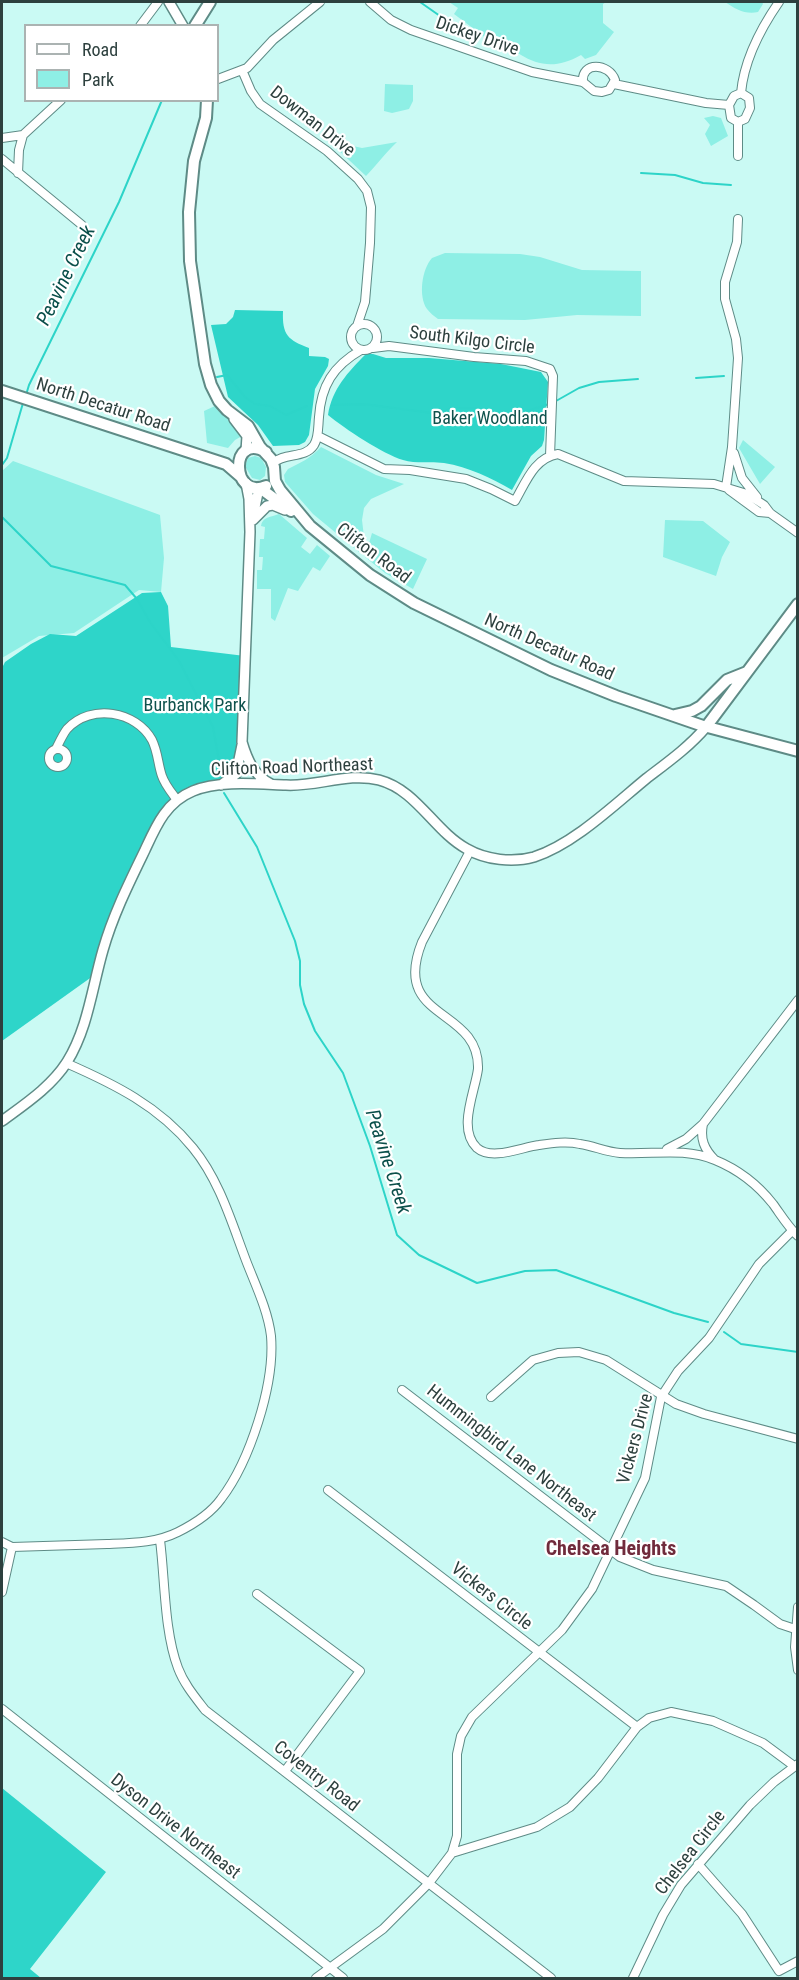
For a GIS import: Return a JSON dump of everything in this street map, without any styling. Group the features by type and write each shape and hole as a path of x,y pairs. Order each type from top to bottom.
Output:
{"main road":[{"path":"196,24 210,2"},
{"path":"189,212 190,261"},
{"name":"North Decatur Road","path":"2,391 226,464 243,480"},
{"path":"254,448 264,451 274,468 275,481 280,490 310,526 260,488 252,487 243,480 238,462 244,453 254,448"},
{"name":"North Decatur Road","path":"194,453 217,456 244,453"},
{"path":"260,488 268,483 274,468"},
{"name":"Clifton Road","path":"310,526 356,564 414,603 521,656"},
{"path":"706,727 798,604"},
{"path":"717,713 768,645"},
{"name":"North Decatur Road","path":"521,656 629,700 706,727 798,751"},
{"path":"673,715 692,711 701,706 727,680 747,672"}],"street":[{"path":"142,24 158,2"},
{"path":"169,2 182,24"},
{"path":"219,79 242,70 252,63 273,40 320,2"},
{"name":"Dickey Drive","path":"370,2 391,20 411,30 532,72 583,82 590,89 602,92 609,90 614,84 706,103 729,105"},
{"path":"741,93 753,49 779,2"},
{"path":"583,82 585,70 595,66 611,72 615,80 614,84"},
{"name":"Dowman Drive","path":"242,70 260,104 327,150 367,190 371,207 365,302 351,338 353,345 361,350"},
{"path":"738,122 731,118 729,105 734,96 741,93"},
{"path":"738,122 745,119 750,108 749,98 741,93"},
{"path":"18,173 19,150 23,135 59,102"},
{"path":"189,212 194,161 207,103"},
{"path":"738,122 738,156"},
{"path":"2,138 23,135"},
{"path":"2,159 82,225"},
{"path":"726,487 732,447 738,358 735,334 725,299 725,282 737,242 738,219"},
{"path":"190,261 205,364 214,392 247,436 244,453"},
{"name":"Dowman Drive","path":"365,302 372,327 376,330 378,338"},
{"path":"357,326 365,324 372,327"},
{"path":"274,468 281,458 304,453 315,444 318,436 320,402 326,382 347,359 361,350 373,348 378,338"},
{"name":"South Kilgo Circle","path":"378,338 389,346"},
{"name":"South Kilgo Circle","path":"373,348 389,346 526,361 551,372 550,456"},
{"path":"227,410 248,426 264,451"},
{"path":"318,436 384,469 410,470 466,479 515,501 538,463 550,456 564,455 624,481 714,484 747,494 764,505"},
{"path":"732,447 742,478 770,513 798,533"},
{"path":"219,785 236,774 242,742 249,532 249,499 243,480"},
{"path":"726,487 759,512 770,513"},
{"path":"249,532 260,488"},
{"path":"253,520 267,506 273,505 293,513"},
{"path":"56,749 68,729 89,716 106,713 120,715 144,728 152,741 162,778 177,800"},
{"name":"Clifton Road Northeast","path":"2,1121 42,1091 66,1062 84,1024 117,907 162,816 177,800 194,790 219,785 298,786 363,778 386,782 406,794 445,832 470,851 489,857 525,859 551,850 585,827 680,754 706,727"},
{"path":"242,742 249,762 265,781 271,784"},
{"path":"470,851 422,942 415,970 417,986 426,1002 438,1013 463,1029 476,1053 478,1061 476,1083 468,1121 470,1138 479,1149 495,1154 530,1146 562,1143 579,1144 612,1152 684,1152 715,1160 743,1176 760,1190 795,1234"},
{"path":"654,1152 679,1143 703,1124 798,1000"},
{"path":"2,1542 12,1546 136,1543 160,1540 187,1527 221,1499 242,1465 266,1392 271,1354 270,1332 260,1298 211,1173 172,1125 147,1104 109,1082 66,1062"},
{"path":"703,1124 701,1137 703,1144 715,1160"},
{"name":"Vickers Drive","path":"452,1853 457,1836 456,1770 461,1736 480,1710 562,1630 592,1589 645,1478 661,1396 678,1371 709,1338 759,1264 795,1234"},
{"path":"491,1397 533,1360 568,1351 587,1353 606,1360 676,1404 704,1414 798,1439"},
{"name":"Hummingbird Lane Northeast","path":"402,1390 612,1551 632,1563 652,1570 726,1586 780,1624 795,1629"},
{"name":"Vickers Circle","path":"328,1490 637,1727"},
{"name":"Coventry Road","path":"160,1540 172,1650 178,1670 206,1710 551,1978"},
{"path":"2,1592 12,1546"},
{"path":"257,1594 360,1671 285,1772"},
{"path":"798,1607 795,1629 795,1661 798,1670"},
{"name":"Dyson Drive Northeast","path":"2,1709 343,1978"},
{"path":"316,1978 383,1929 429,1883 452,1853 537,1827 560,1815 592,1785 637,1727 649,1718 671,1712 726,1726 752,1737 796,1765"},
{"name":"Chelsea Circle","path":"633,1978 671,1899 698,1864 750,1805 796,1765"},
{"path":"698,1864 742,1914 779,1971 798,1960"}],"green space":[{"path":"449,2 606,2 603,4 603,23 614,32 596,55 585,59 581,55 555,64 544,64 523,56 491,33 486,38 454,14 458,8"},
{"path":"725,2 762,2 763,4 758,12 749,13"},
{"path":"385,84 413,85 413,101 409,109 392,113 384,111"},
{"path":"713,116 721,118 728,136 711,146 705,134 710,125 704,118"},
{"path":"335,142 362,148 397,142 366,176 334,146"},
{"path":"445,253 520,254 540,257 582,270 641,271 641,316 577,315 525,320 438,319 424,304 422,283 432,258"},
{"path":"235,310 283,311 285,331 288,336 309,348 309,356 329,359 328,366 315,389 309,435 305,442 299,445 273,446 258,425 228,397 211,325 226,324 233,317"},
{"name":"Baker Woodland","path":"366,354 386,358 429,358 501,364 541,372 548,382 544,440 542,446 531,456 512,490 462,467 444,463 408,461 395,457 364,440 328,415 337,389 347,374"},
{"path":"215,406 237,427 242,436 228,448 207,443 204,411"},
{"path":"743,440 775,467 760,484 739,448"},
{"path":"321,447 376,475 404,484 371,499 364,508 362,520 364,537 359,552 313,514 285,482 284,475 288,469"},
{"path":"255,456 261,458 266,467 265,476 260,480 252,478 245,466 248,458"},
{"path":"13,461 160,515 164,558 161,592 139,590 74,633 39,636 2,658 2,471"},
{"path":"279,514 307,538 301,547 310,554 317,545 330,556 320,571 313,567 298,591 288,588 275,621 271,618 271,589 257,589 257,570 262,570 263,557 259,557 260,539 264,539 265,527 261,526 262,523 267,518"},
{"path":"665,520 703,521 730,542 716,576 663,557"},
{"path":"372,533 427,559 413,589 385,573 365,557"},
{"name":"Burbanck Park","path":"161,592 168,606 171,647 245,656 234,767 230,776 190,794 160,825 122,893 93,976 2,1041 2,668 5,662 50,634 76,636 142,593"},
{"path":"2,1788 106,1872 30,1969 41,1978 2,1978"}],"waterway":[{"path":"420,2 460,30"},
{"name":"Peavine Creek","path":"26,395 119,202 161,102"},
{"path":"641,173 675,175 703,183 731,185"},
{"path":"217,377 227,375 245,397 255,404 270,406 286,415 307,406"},
{"path":"696,378 724,376"},
{"path":"556,401 579,388 599,382 638,379"},
{"name":"Peavine Creek","path":"2,465 7,458 23,403"},
{"path":"332,405 363,404 440,414 452,408 475,408 515,416 551,403"},
{"name":"Peavine Creek","path":"2,517 51,566 125,585 179,661 213,727 221,772"},
{"name":"Peavine Creek","path":"224,793 257,847 295,941 300,961 300,985 304,1004 315,1031 343,1073 370,1146 397,1235 419,1255 477,1283 525,1271 556,1270 674,1313 708,1322"},
{"name":"Peavine Creek","path":"724,1332 741,1344 798,1352"}],"district":[{"name":"Chelsea Heights","path":"611,1550"}]}
